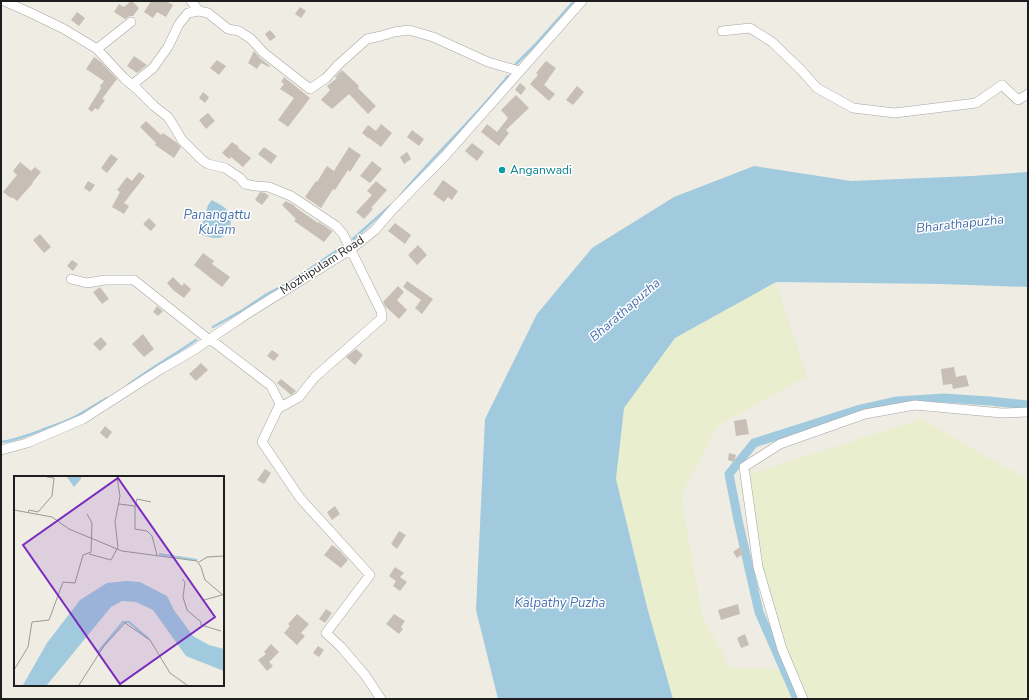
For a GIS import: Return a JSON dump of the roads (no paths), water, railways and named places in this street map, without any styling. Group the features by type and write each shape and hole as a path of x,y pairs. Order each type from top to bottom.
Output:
{"street":[{"path":"4,1 31,12 64,29 97,50 154,106 168,116 182,140 202,160 208,164 225,168 240,178 245,184 269,186 291,196 336,226 343,234 381,311 382,318 315,377 299,397 279,408 280,404 271,386 208,339 134,280 105,280 87,283 71,279"},
{"path":"191,1 199,11"},
{"name":"Mozhipulam Road","path":"1,450 27,443 83,419 350,250 375,230 444,156 582,1"},
{"path":"132,85 153,68 168,47 179,24 188,13 199,11 208,13 228,29 239,31 251,39 264,53 310,89 326,78 367,39 409,30 433,38 488,62 519,71"},
{"path":"97,50 131,22"},
{"path":"722,31 750,28 772,42 801,70 816,88 853,108 895,113 976,103 1002,85 1018,100 1028,94"},
{"path":"280,404 262,442 300,498 370,575 326,632 365,675 381,699"},
{"path":"803,699 782,649 758,566 744,467 780,444 865,414 915,405 1002,413 1028,412"}],"water":[{"name":"Kalpathy Puzha","path":"754,166 851,181 1028,172 1028,287 942,284 776,282 675,338 624,408 616,479 647,607 673,699 498,699 476,610 485,419 537,314 592,248 674,197"},
{"name":"Panangattu Kulam","path":"212,200 228,211 231,219 228,232 222,237 218,238 199,234 208,205"}],"waterway":[{"path":"516,64 574,1"},
{"path":"401,195 482,107 508,76"},
{"path":"353,239 391,205"},
{"path":"213,327 267,294 292,281 342,247"},
{"path":"128,385 196,340"},
{"path":"1,442 10,441 64,422 107,398"},
{"path":"797,699 759,612 729,474 754,443 857,410 897,401 944,398 1028,405"}],"place":[{"name":"Anganwadi","path":"502,170"}],"water label":[{"name":"Bharathapuzha","path":"960,224"},
{"name":"Bharathapuzha","path":"625,310"}]}
